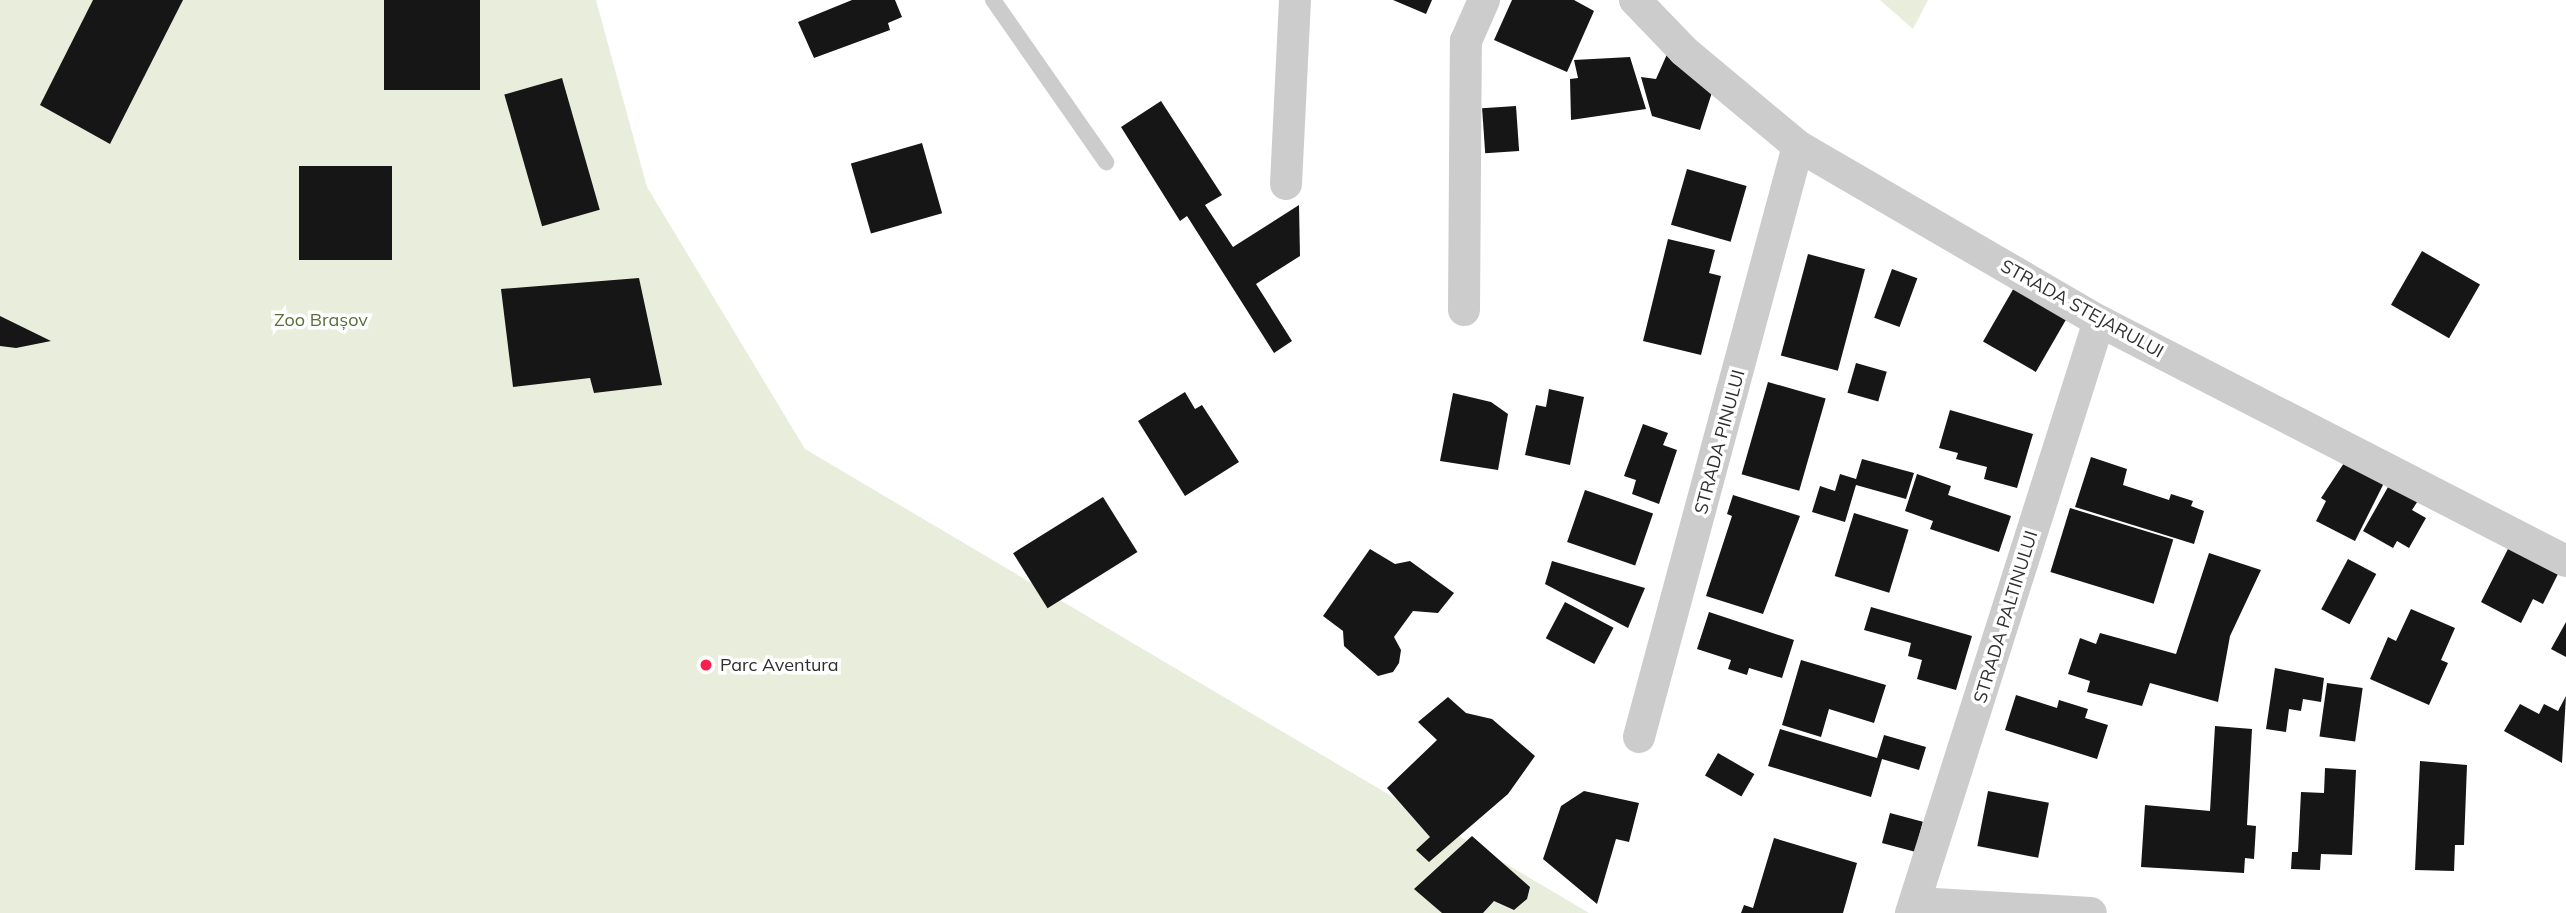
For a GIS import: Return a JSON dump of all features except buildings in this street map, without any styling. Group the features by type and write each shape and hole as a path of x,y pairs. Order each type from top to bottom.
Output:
{"street":[{"path":"1286,184 1295,0"},
{"path":"1464,310 1466,41 1484,0"},
{"name":"STRADA STEJARULUI","path":"1635,0 1684,51 1798,146 2099,321 2566,561"},
{"name":"STRADA PINULUI","path":"1639,737 1798,146"},
{"name":"STRADA PALTINULUI","path":"1914,908 2099,321"},
{"path":"1914,908 2091,913"}],"lane":[{"path":"993,0 1106,162"}],"green space":[{"name":"Zoo Brașov","path":"0,0 596,0 647,187 805,449 1589,913 0,913"},
{"path":"1880,0 1928,0 1913,29"}],"place":[{"name":"Parc Aventura","path":"706,665"}]}
